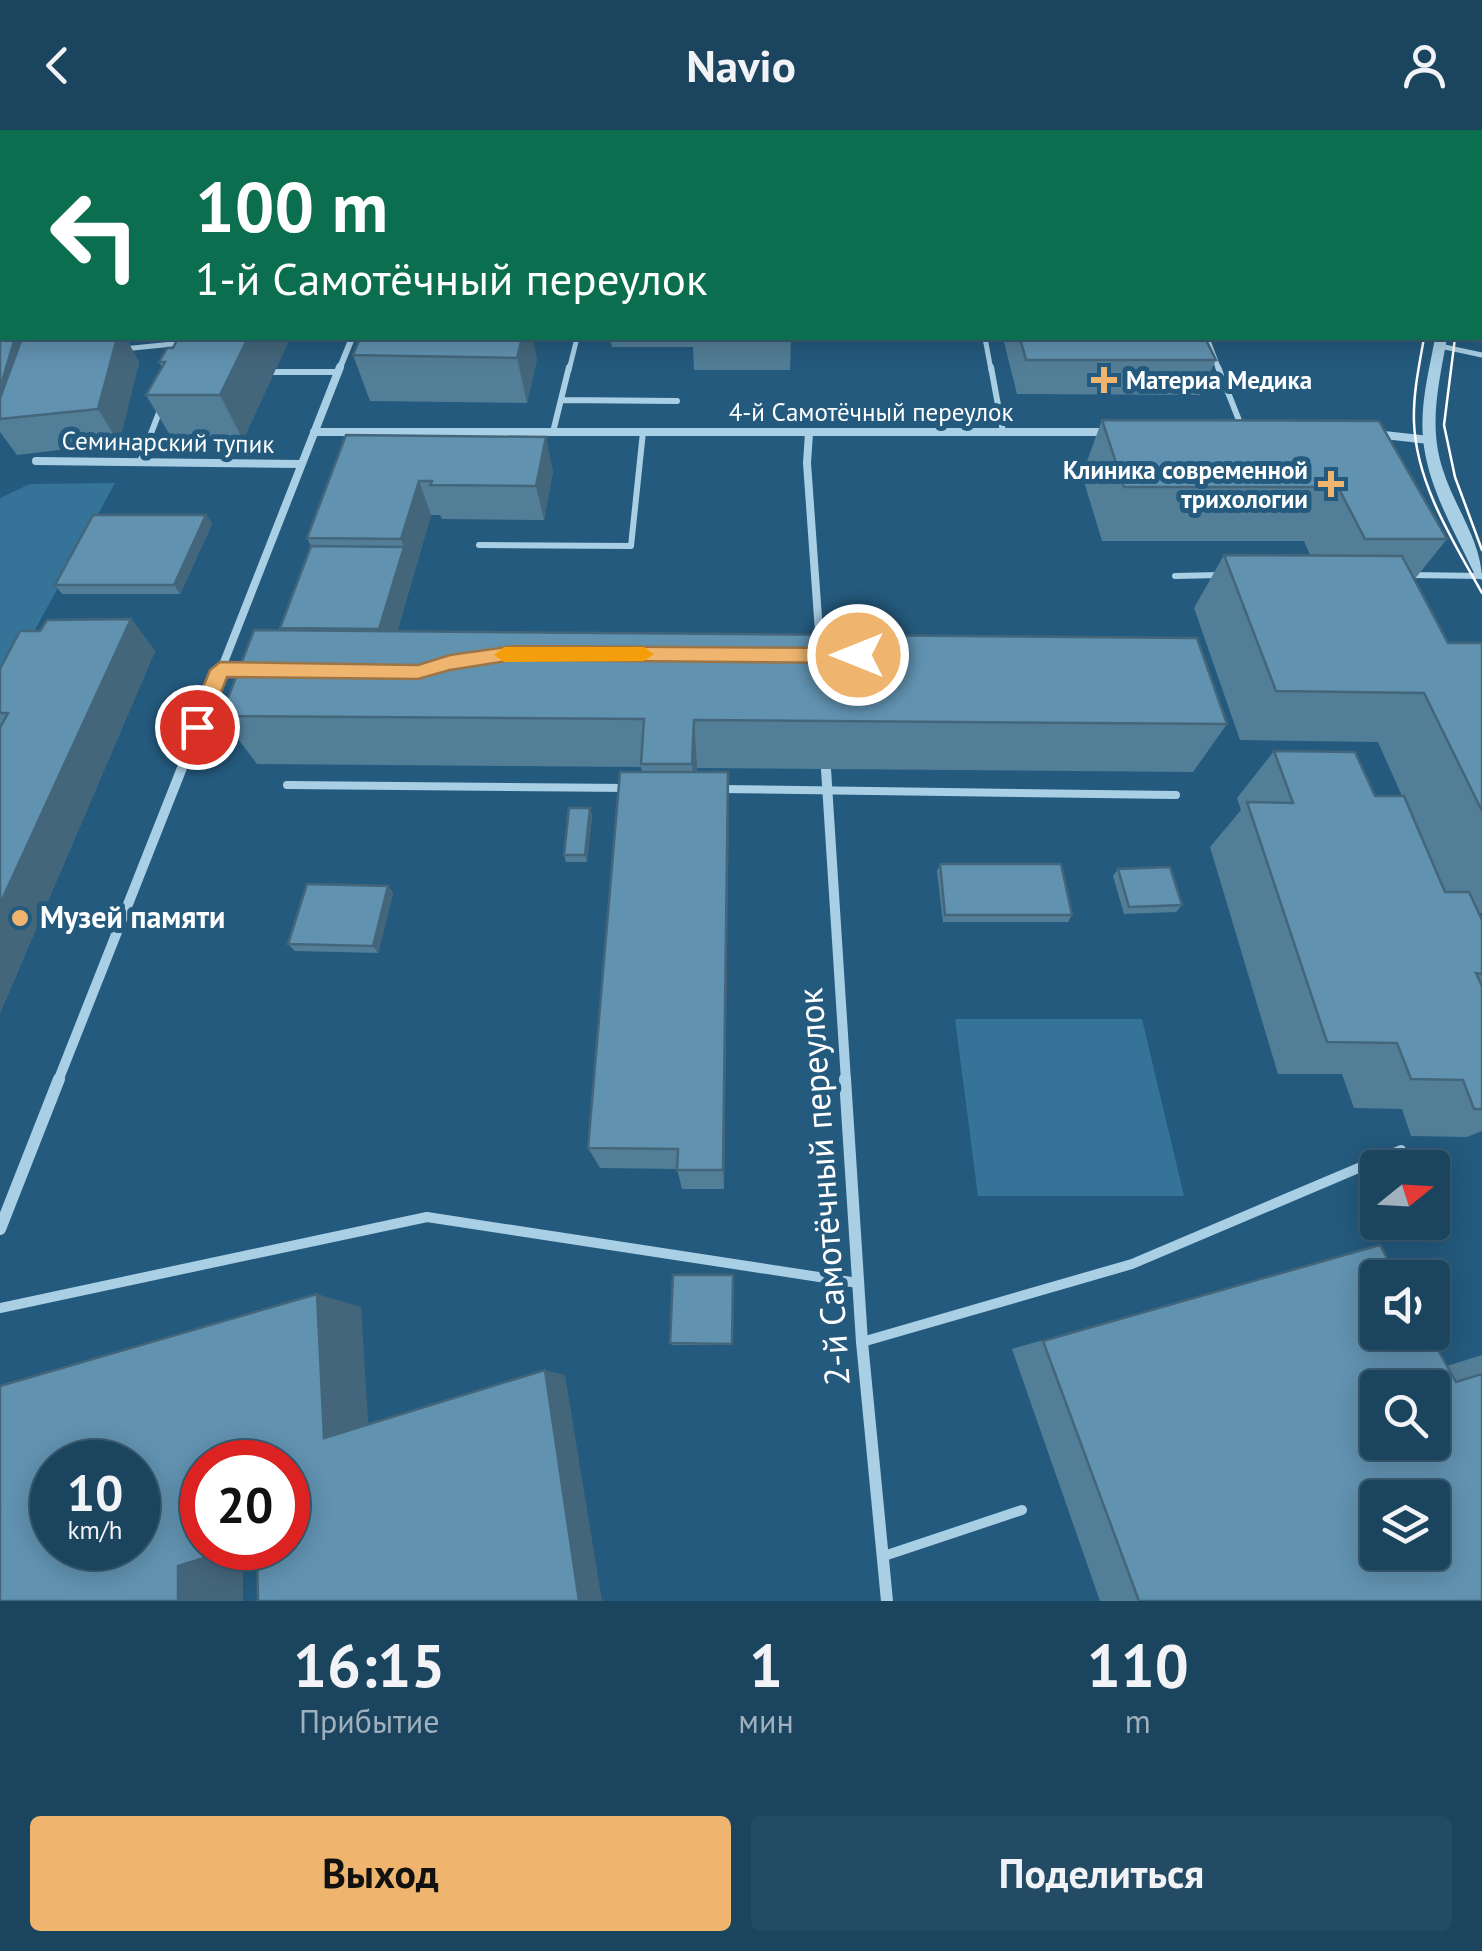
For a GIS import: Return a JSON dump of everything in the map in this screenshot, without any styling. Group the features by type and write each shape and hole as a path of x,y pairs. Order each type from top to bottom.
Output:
{"street":[{"path":"0,1229 226,670 300,464 351,340"},
{"path":"1441,342 1431,394 1428,440 1482,576"},
{"name":"4-й Самотёчный переулок","path":"314,432 1122,432"},
{"path":"1228,432 1244,432"},
{"path":"809,433 807,463 820,655"},
{"path":"1370,434 1428,440"},
{"name":"Семинарский тупик","path":"36,460 300,464"},
{"name":"2-й Самотёчный переулок","path":"826,769 862,1342 887,1601"}],"lane":[{"path":"552,432 576,340"},
{"path":"985,340 1002,432"},
{"path":"1208,340 1244,432"},
{"path":"1441,342 1482,355"},
{"path":"109,350 186,343 180,358"},
{"path":"274,372 338,372"},
{"path":"561,400 677,401"},
{"path":"140,462 160,409"},
{"path":"479,545 631,546 643,432"},
{"path":"1395,574 1482,576"},
{"path":"1175,576 1229,575"},
{"path":"288,785 630,788"},
{"path":"717,789 1176,795"},
{"path":"862,1342 1132,1264 1360,1167"},
{"path":"0,1308 427,1218 858,1283"},
{"path":"884,1556 1022,1510"}],"shaded area":[{"path":"115,483 0,694 0,498 30,484"},
{"path":"955,1019 1142,1019 1184,1196 978,1196"}],"building":[{"path":"0,340 14,340 0,388"},
{"path":"21,340 116,340 98,409 0,419 0,398"},
{"path":"177,340 247,340 220,395 146,395 165,362 159,362 167,348 173,348"},
{"path":"359,340 522,340 517,358 353,355"},
{"path":"1021,340 1206,340 1216,360 1026,360"},
{"path":"1102,420 1379,421 1447,539 1365,539 1338,487 1124,487"},
{"path":"346,435 546,437 536,486 430,485 432,481 419,481 401,539 307,538"},
{"path":"93,515 206,515 174,585 55,585"},
{"path":"311,546 404,547 379,629 280,628"},
{"path":"1224,555 1402,556 1448,643 1482,643 1482,811 1424,693 1276,691"},
{"path":"131,619 0,904 0,728 8,713 0,713 0,669 20,631 40,631 47,620"},
{"path":"254,630 1197,638 1227,724 694,720 692,764 641,764 644,719 221,716"},
{"path":"1274,751 1355,752 1375,796 1404,796 1445,892 1469,892 1482,920 1482,974 1476,973 1482,986 1482,1109 1474,1109 1463,1080 1411,1079 1397,1043 1327,1042 1247,802 1293,803"},
{"path":"620,772 728,772 723,1170 677,1170 678,1149 588,1148"},
{"path":"569,808 590,808 585,855 564,855"},
{"path":"940,864 1061,864 1072,915 945,915"},
{"path":"1170,867 1182,905 1129,907 1118,869"},
{"path":"307,884 388,886 373,946 288,944"},
{"path":"1380,1245 1388,1260 1360,1260 1360,1350 1438,1350 1449,1370 1360,1370 1360,1460 1450,1460 1450,1371 1456,1382 1482,1374 1482,1601 1139,1601 1043,1341"},
{"path":"673,1275 733,1275 732,1344 670,1343"},
{"path":"317,1294 324,1438 545,1370 579,1601 258,1601 257,1570 310,1570 310,1440 180,1440 178,1601 0,1601 0,1386"}],"tram line":[{"path":"1424,340 1414,412 1421,467 1438,511 1482,593"},
{"path":"1455,340 1444,425 1455,477 1482,550"}],"slow traffic":[{"path":"504,655 644,654"}],"place":[{"name":"Материа Медика","path":"1104,380"},
{"name":"Клиника современной трихологии","path":"1331,484"},
{"name":"Музей памяти","path":"20,918"}],"route":[{"path":"197,727 220,670 418,672 450,662 513,653 858,655"}]}
